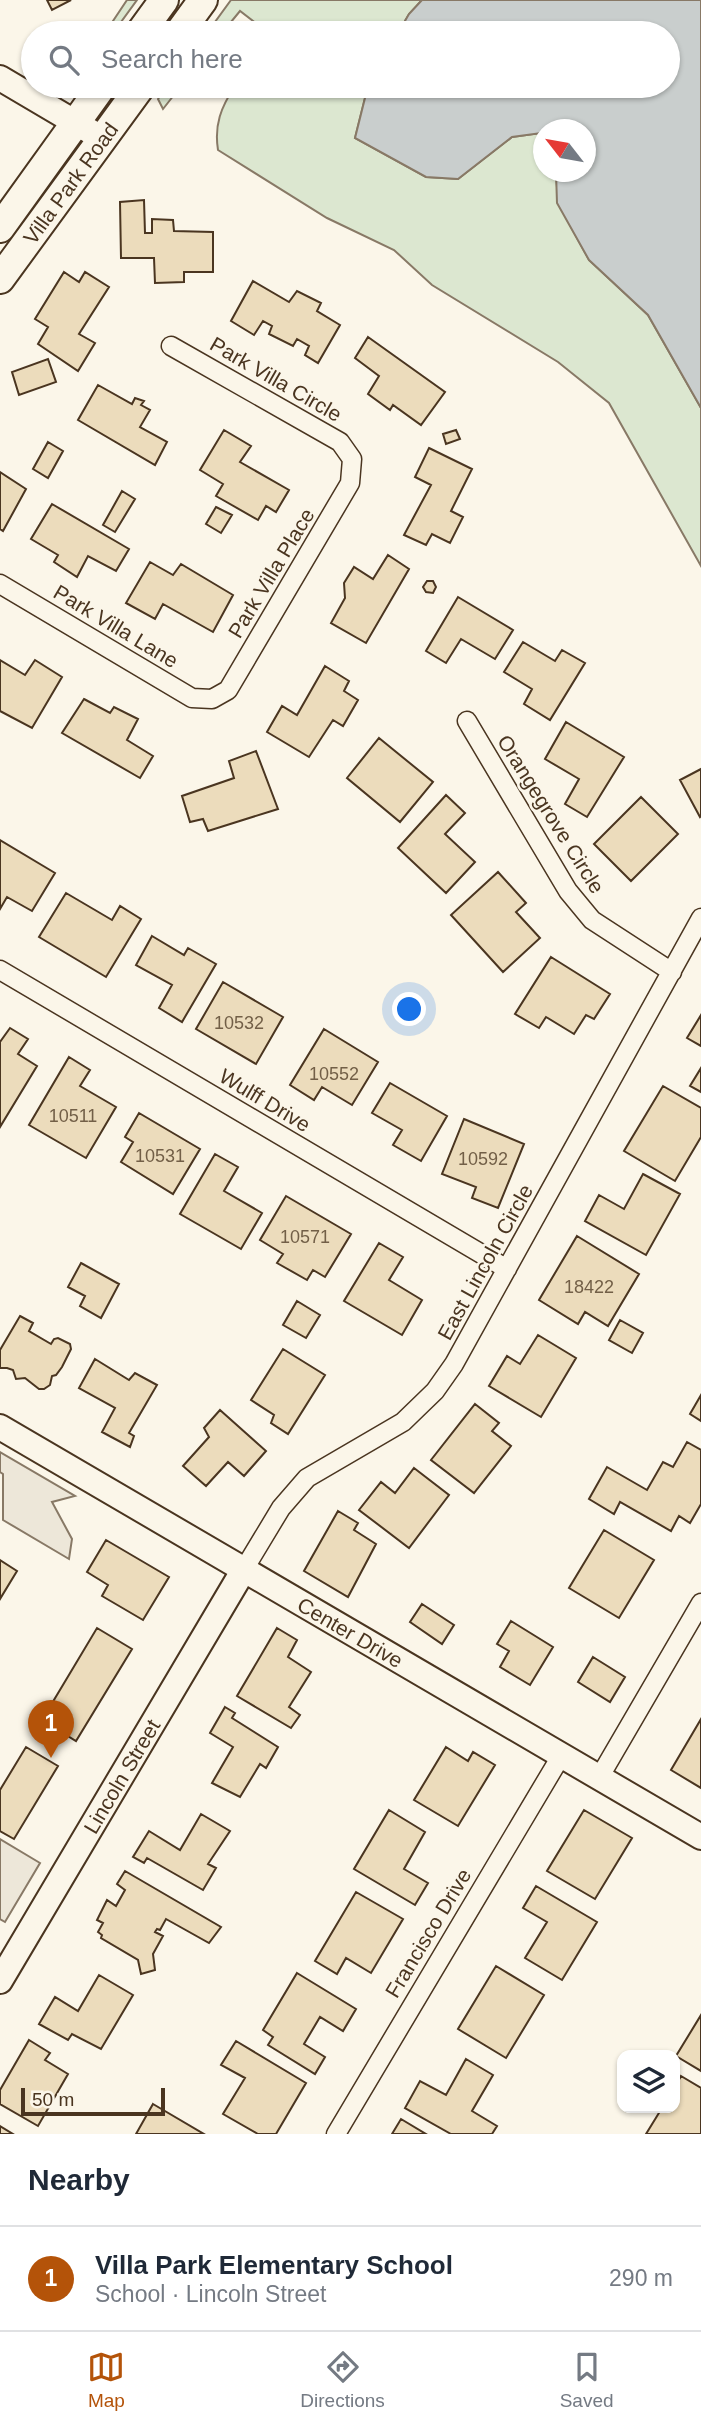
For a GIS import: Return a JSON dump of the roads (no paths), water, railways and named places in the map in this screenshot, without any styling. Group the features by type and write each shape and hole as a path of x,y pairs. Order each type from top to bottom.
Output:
{"main road":[{"path":"148,21 163,0"},
{"path":"188,21 203,0"},
{"name":"Villa Park Road","path":"0,228 93,98"},
{"name":"Villa Park Road","path":"0,279 132,98"}],"street":[{"path":"0,78 21,90"},
{"path":"34,98 103,139"},
{"name":"Park Villa Circle","path":"171,346 340,442 352,459"},
{"name":"Park Villa Place","path":"212,699 228,690 350,483 352,459"},
{"name":"Park Villa Lane","path":"0,584 192,698 212,699"},
{"name":"Orangegrove Circle","path":"467,721 568,891 592,920 672,972"},
{"name":"East Lincoln Circle","path":"243,1571 281,1508 307,1478 403,1423 435,1391 454,1364 701,918"},
{"name":"Wulff Drive","path":"0,970 506,1269"},
{"name":"Center Drive","path":"0,1427 701,1837"},
{"name":"Lincoln Street","path":"0,1981 243,1571"},
{"path":"599,1778 701,1603"},
{"name":"Francisco Drive","path":"336,2134 561,1756"}],"place":[{"name":"Villa Park Elementary School","path":"51,1758"}]}
